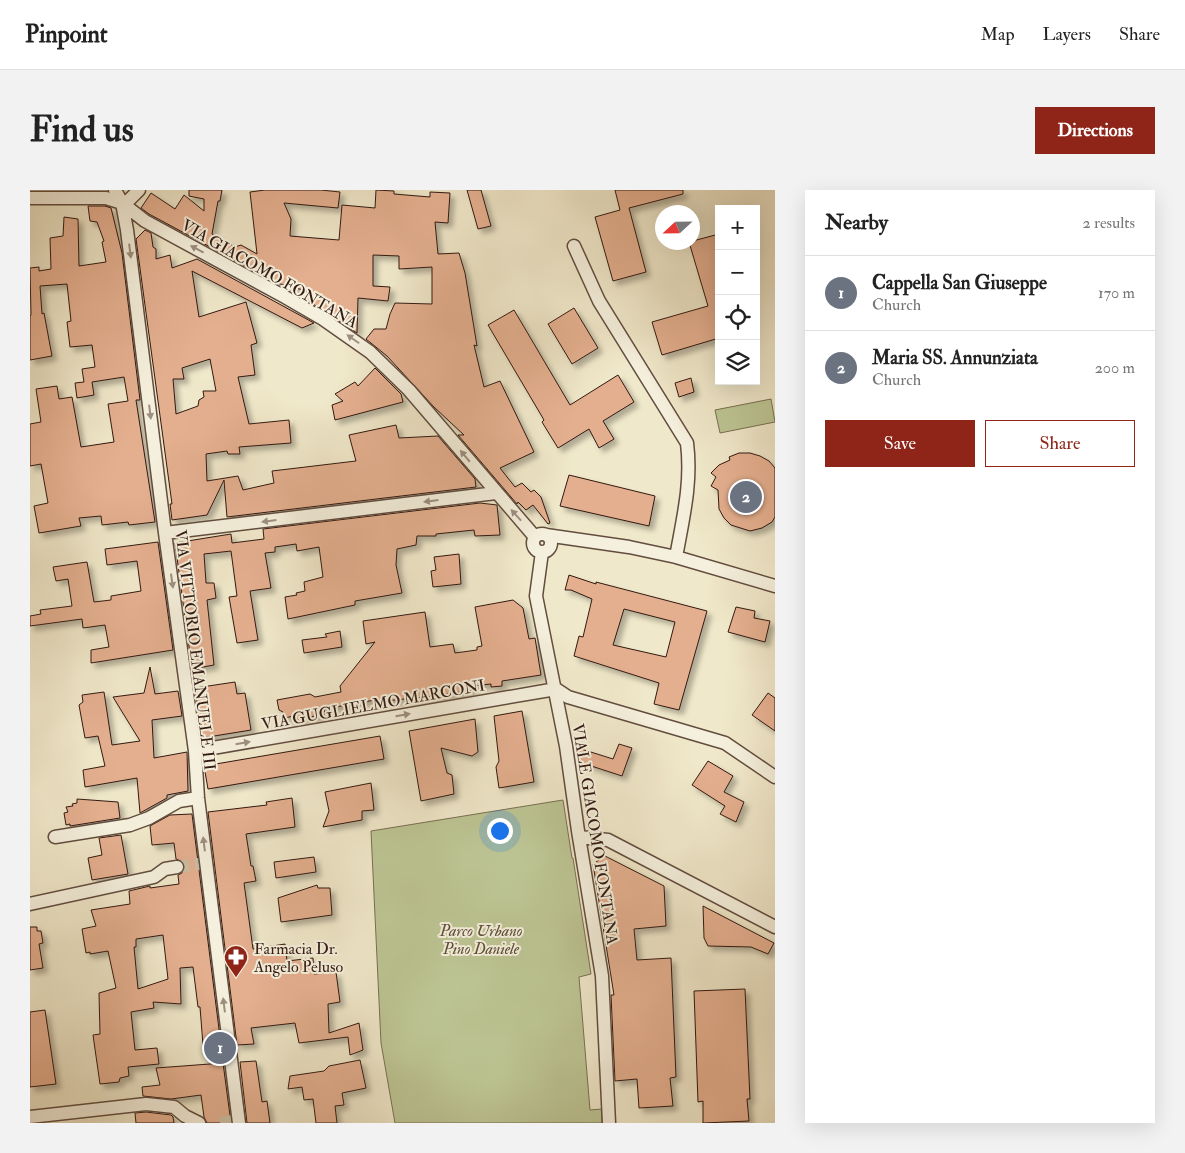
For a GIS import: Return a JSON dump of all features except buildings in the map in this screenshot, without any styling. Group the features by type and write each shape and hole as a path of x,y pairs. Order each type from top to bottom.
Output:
{"street":[{"path":"114,190 122,203"},
{"path":"30,198 106,198 122,203 128,201 139,190"},
{"name":"VIA GIACOMO FONTANA","path":"122,203 145,221 323,319 370,352 410,390 496,493 541,536"},
{"name":"VIA VITTORIO EMANUELE III","path":"122,203 195,751 203,864 237,1121"},
{"path":"574,246 599,301 687,443 690,464 689,484 676,557"},
{"path":"165,533 496,493"},
{"path":"541,536 628,547 676,557 775,586"},
{"name":"VIALE GIACOMO FONTANA","path":"541,536 533,542 534,548 542,552 536,596 566,746 602,976 609,1123"},
{"path":"556,690 568,697 725,743 775,777"},
{"name":"VIA GUGLIELMO MARCONI","path":"195,751 556,690"},
{"path":"55,837 130,825 149,818 179,801 198,798"},
{"path":"579,837 608,840 775,927"},
{"path":"30,904 154,877 165,869 177,867"},
{"path":"30,1117 146,1104 174,1107 185,1116 199,1123"}],"green space":[{"path":"771,399 775,422 720,433 715,410"},
{"name":"Parco Urbano Pino Daniele","path":"563,800 591,974 579,977 590,1110 602,1109 602,1123 395,1123 381,1043 371,831"}],"tunnel":[{"path":"177,867 199,864"},
{"path":"220,1123 233,1121"}],"place":[{"name":"Maria SS. Annunziata","path":"746,497"},
{"name":"Farmacia Dr. Angelo Peluso","path":"236,978"},
{"name":"Cappella San Giuseppe","path":"220,1048"}]}
